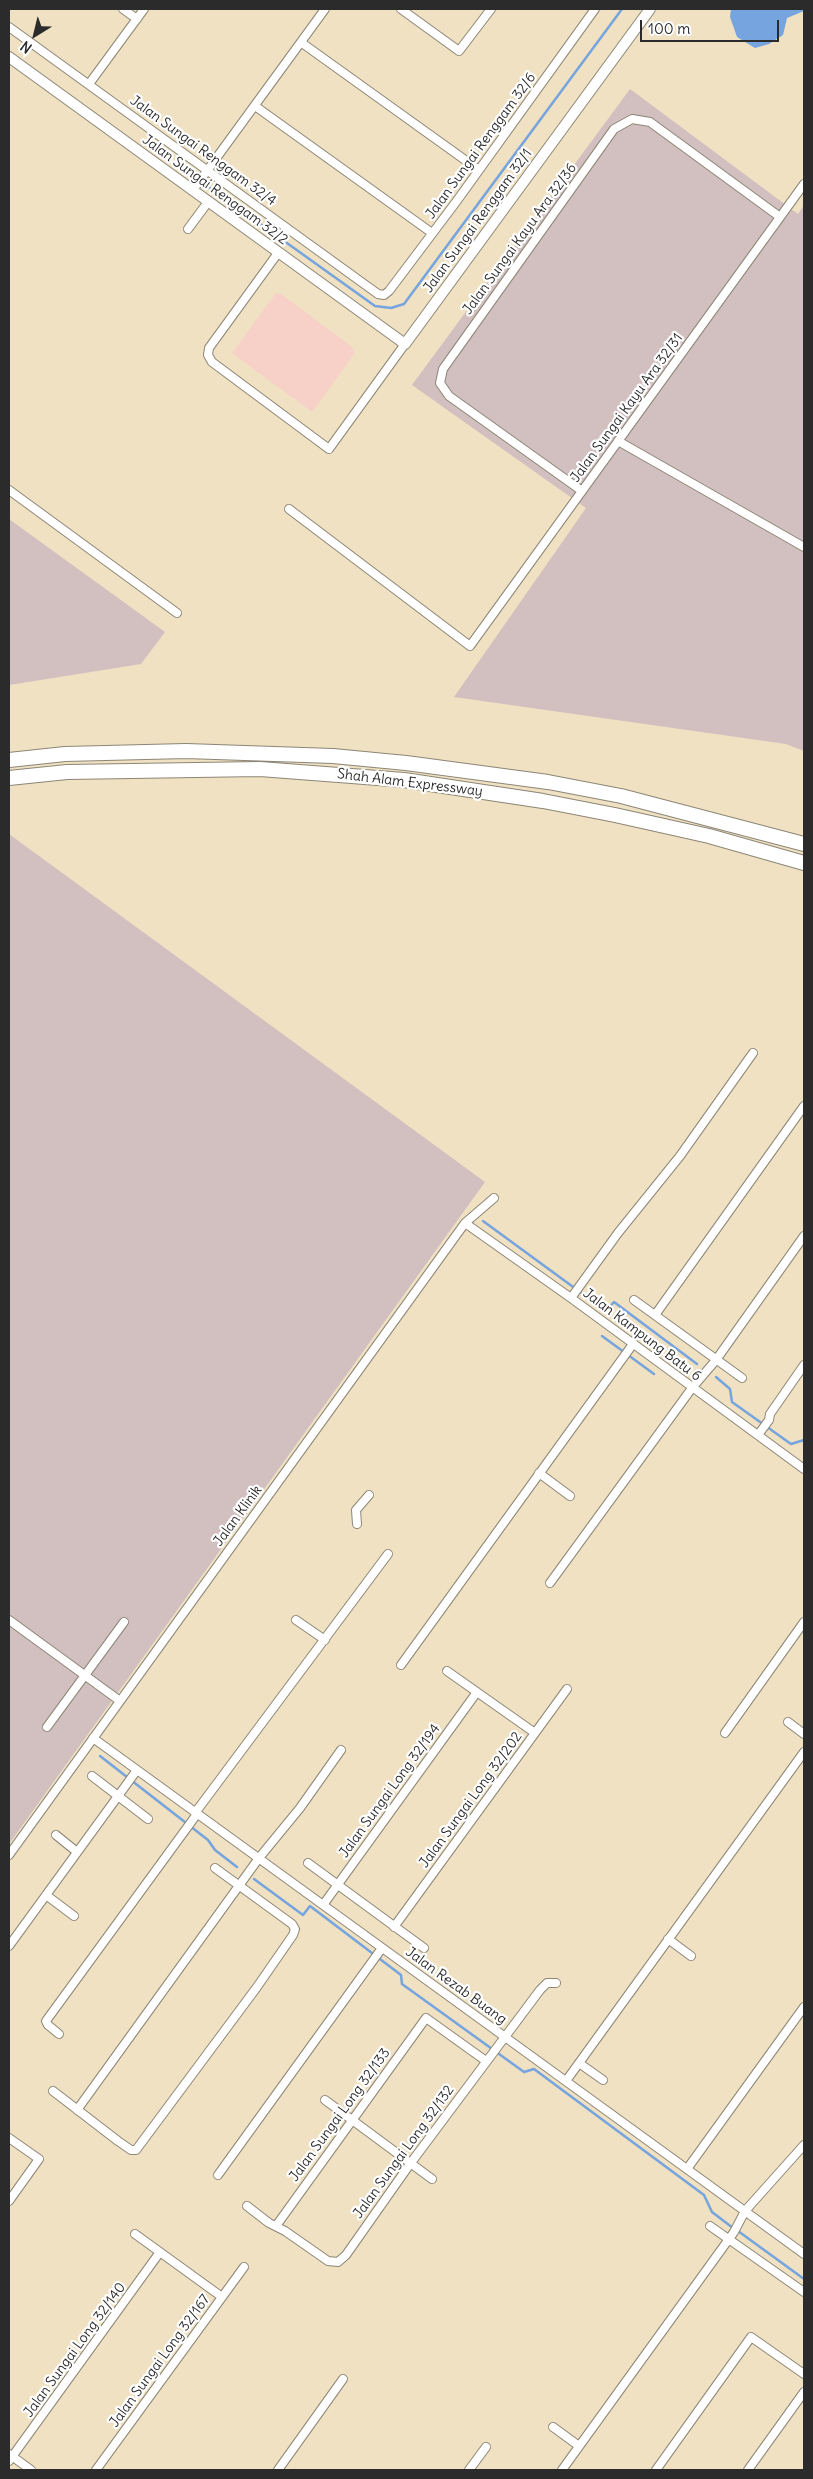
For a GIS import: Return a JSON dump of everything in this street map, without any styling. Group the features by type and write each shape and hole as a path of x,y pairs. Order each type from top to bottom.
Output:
{"highway":[{"name":"Shah Alam Expressway","path":"9,760 65,754 186,751 333,756 406,763 548,782 612,795 712,818 804,844"},
{"name":"Shah Alam Expressway","path":"9,778 67,772 260,769 395,779 543,801 615,815 709,836 804,863"}],"street":[{"path":"123,9 137,19"},
{"path":"89,84 144,9"},
{"path":"192,190 302,43 325,9"},
{"path":"401,9 459,51 491,9"},
{"name":"Jalan Sungai Renggam 32/6","path":"384,294 389,291 479,170 595,9"},
{"name":"Jalan Sungai Renggam 32/1","path":"278,253 209,348 208,355 212,362 328,448 650,9"},
{"name":"Jalan Sungai Renggam 32/4","path":"9,27 378,294 384,294"},
{"path":"302,43 479,170"},
{"name":"Jalan Sungai Renggam 32/2","path":"9,57 406,344"},
{"path":"254,106 432,233"},
{"name":"Jalan Sungai Kayu Ara 32/36","path":"582,491 449,396 440,384 442,369 614,129 632,119 650,122 780,217"},
{"name":"Jalan Sungai Kayu Ara 32/31","path":"289,509 470,646 804,184"},
{"path":"188,229 208,202"},
{"path":"618,442 804,547"},
{"path":"9,490 177,613"},
{"path":"572,1298 618,1232 680,1156 753,1053"},
{"path":"655,1315 804,1106"},
{"name":"Jalan Klinik","path":"9,1855 464,1223 494,1198"},
{"name":"Jalan Kampung Batu 6","path":"464,1223 572,1298 632,1346 804,1469"},
{"path":"550,1583 692,1388 716,1360 804,1236"},
{"path":"634,1300 742,1378"},
{"path":"401,1665 632,1346"},
{"path":"758,1436 769,1420 770,1414 804,1365"},
{"path":"540,1473 570,1496"},
{"path":"357,1524 356,1510 369,1495"},
{"path":"59,2034 46,2021 185,1827 388,1554"},
{"path":"9,1620 120,1701"},
{"path":"296,1620 325,1640"},
{"path":"47,1727 124,1622"},
{"path":"725,1732 804,1622"},
{"path":"447,1671 535,1733"},
{"name":"Jalan Sungai Long 32/202","path":"394,1927 567,1689"},
{"name":"Jalan Sungai Long 32/194","path":"323,1905 477,1692"},
{"path":"788,1722 804,1734"},
{"name":"Jalan Rezab Buang","path":"93,1738 804,2254"},
{"path":"77,2110 240,1887 259,1858 300,1808 341,1750"},
{"path":"566,2081 804,1752"},
{"path":"10,1943 137,1770"},
{"path":"92,1776 148,1819"},
{"path":"56,1836 77,1852"},
{"path":"308,1863 424,1948"},
{"path":"52,2092 125,2146 136,2150 257,1987 293,1935 294,1929 292,1924 215,1868"},
{"path":"46,1895 74,1916"},
{"path":"668,1939 691,1956"},
{"path":"218,2175 382,1948"},
{"name":"Jalan Sungai Long 32/132","path":"276,2226 328,2261 338,2262 346,2255 496,2046 505,2037 540,1990 547,1983 556,1982"},
{"path":"687,2169 804,2007"},
{"name":"Jalan Sungai Long 32/133","path":"276,2226 426,2018 488,2058"},
{"path":"579,2063 603,2080"},
{"path":"325,2100 432,2179"},
{"path":"9,2138 39,2159 9,2201"},
{"path":"562,2470 734,2232 745,2211 804,2145"},
{"path":"247,2206 276,2226"},
{"path":"710,2226 804,2292"},
{"path":"135,2234 222,2297"},
{"name":"Jalan Sungai Long 32/140","path":"10,2457 160,2252"},
{"name":"Jalan Sungai Long 32/167","path":"96,2470 244,2267"},
{"path":"656,2470 751,2337 804,2374"},
{"path":"278,2470 343,2379"},
{"path":"748,2470 804,2392"},
{"path":"553,2427 579,2446"},
{"path":"469,2470 486,2447"},
{"path":"10,2457 31,2470"}],"shaded area":[{"path":"630,89 798,214 804,205 804,751 786,744 454,697 586,508 412,385"},
{"path":"276,293 281,294 351,346 355,353 312,412 232,353"},
{"path":"9,519 165,632 141,664 9,685"},
{"path":"9,834 485,1182 9,1844"}],"water":[{"path":"731,9 804,9 804,11 787,18 783,35 769,44 755,48 737,37 730,17"}],"waterway":[{"path":"210,188 375,306 391,308 404,304 622,9"},
{"path":"483,1221 606,1311 614,1302 697,1364"},
{"path":"602,1336 654,1374"},
{"path":"716,1377 730,1389 732,1402 791,1444 804,1440"},
{"path":"100,1756 208,1840 215,1850 237,1867"},
{"path":"254,1879 303,1915 310,1906 401,1975 402,1984 524,2072 534,2069 704,2195 712,2212 733,2228"},
{"path":"738,2231 804,2279"}]}
